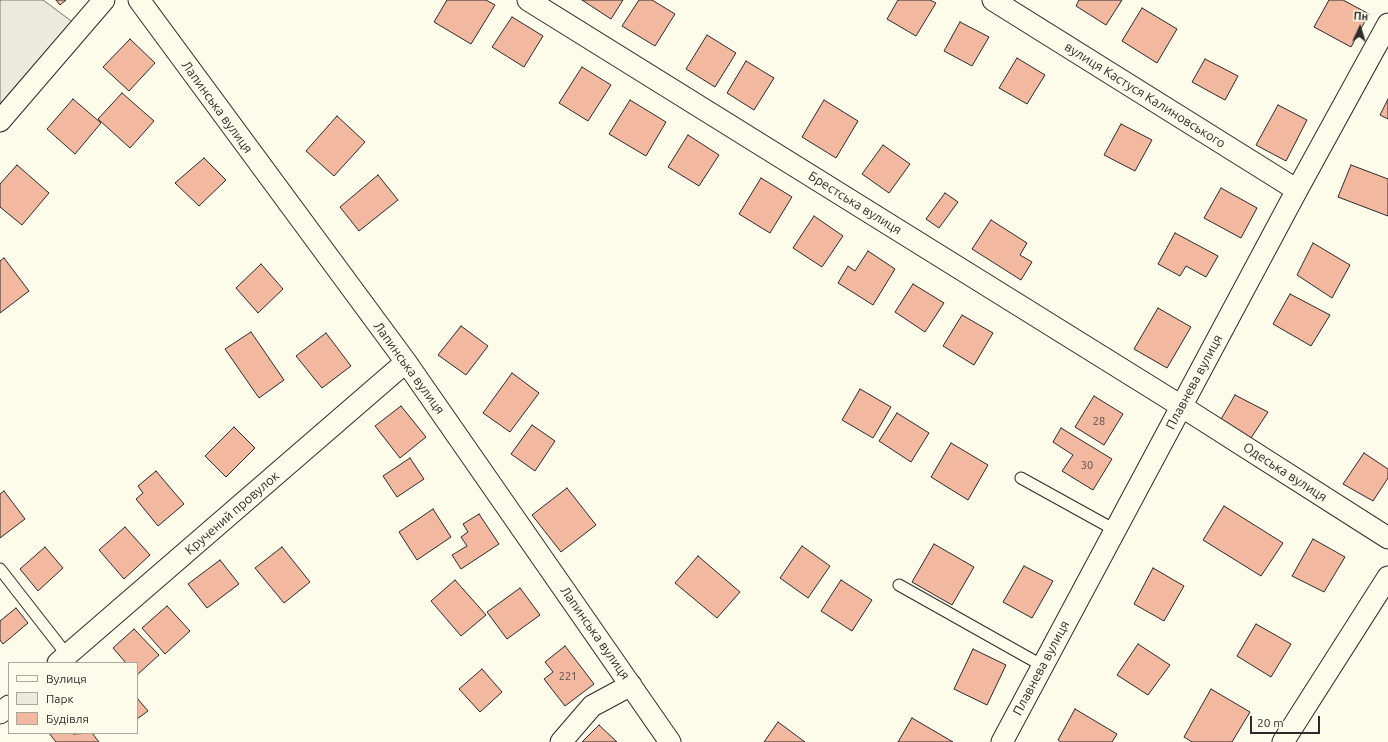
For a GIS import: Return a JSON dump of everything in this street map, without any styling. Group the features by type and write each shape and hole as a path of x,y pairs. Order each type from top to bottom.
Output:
{"street":[{"path":"0,120 104,0"},
{"name":"Лапинська вулиця","path":"139,0 406,362 670,742"},
{"name":"Брестська вулиця","path":"528,0 1181,406"},
{"name":"вулиця Кастуся Калиновського","path":"993,0 1296,190"},
{"name":"Плавнева вулиця","path":"1002,742 1296,190 1388,24"},
{"name":"Кручений провулок","path":"63,659 406,362"},
{"name":"Одеська вулиця","path":"1181,406 1388,538"},
{"path":"1283,742 1388,577"},
{"path":"561,742 592,706 631,685"},
{"path":"0,714 8,707"}],"lane":[{"path":"1021,478 1115,530"},
{"path":"0,569 63,659"},
{"path":"899,585 1043,666"}],"green space":[{"path":"0,0 43,0 74,23 0,105"}],"building":[{"path":"56,0 66,0 60,5"},
{"path":"447,0 486,0 495,5 471,44 434,22"},
{"path":"582,0 623,0 611,19"},
{"path":"639,0 652,0 675,14 655,46 622,26"},
{"path":"898,0 930,0 936,3 916,36 887,19"},
{"path":"1079,0 1122,0 1106,25 1076,6"},
{"path":"1329,0 1343,0 1369,14 1351,47 1314,27"},
{"path":"1142,8 1177,29 1157,63 1122,41"},
{"path":"512,17 543,36 524,67 492,47"},
{"path":"960,22 989,37 972,66 944,51"},
{"path":"707,35 736,53 715,87 686,69"},
{"path":"130,39 155,63 129,91 103,67"},
{"path":"1017,58 1045,75 1027,104 999,88"},
{"path":"1205,59 1238,76 1225,100 1192,82"},
{"path":"746,61 774,78 754,110 727,93"},
{"path":"582,67 611,85 588,121 559,103"},
{"path":"122,93 154,121 130,148 98,119"},
{"path":"73,99 101,123 75,154 47,129"},
{"path":"1388,99 1388,119 1380,115"},
{"path":"630,100 666,122 646,156 609,134"},
{"path":"824,100 858,121 836,158 802,137"},
{"path":"1278,105 1307,120 1286,161 1256,145"},
{"path":"337,116 365,142 334,176 306,151"},
{"path":"1121,124 1152,140 1135,171 1104,155"},
{"path":"688,135 719,155 699,186 668,167"},
{"path":"883,145 910,164 889,193 862,174"},
{"path":"204,158 226,180 199,206 175,183"},
{"path":"17,165 49,193 22,225 0,207 0,184"},
{"path":"1351,165 1388,179 1388,216 1338,197"},
{"path":"378,175 398,200 359,231 340,207"},
{"path":"761,178 792,197 770,233 739,214"},
{"path":"1221,188 1257,208 1241,238 1204,218"},
{"path":"945,193 958,202 939,228 926,219"},
{"path":"814,216 843,236 822,267 793,248"},
{"path":"991,220 1027,243 1020,255 1032,262 1021,280 972,249"},
{"path":"1175,233 1218,256 1206,277 1186,266 1180,276 1158,264"},
{"path":"1313,243 1350,265 1332,298 1297,275"},
{"path":"868,251 895,269 873,305 838,283 848,266 855,271"},
{"path":"4,258 29,291 0,313 0,261"},
{"path":"261,264 283,289 258,313 236,288"},
{"path":"913,284 944,303 925,332 895,312"},
{"path":"1290,294 1330,315 1311,346 1273,324"},
{"path":"1158,308 1191,327 1167,368 1134,349"},
{"path":"962,315 993,333 974,365 943,346"},
{"path":"461,326 488,346 466,375 438,355"},
{"path":"251,332 284,380 259,398 225,349"},
{"path":"326,333 351,366 322,388 296,356"},
{"path":"512,373 539,393 510,432 483,413"},
{"path":"860,389 891,407 873,438 842,420"},
{"path":"1235,395 1268,412 1251,438 1220,421"},
{"path":"1094,396 1123,414 1104,445 1075,427"},
{"path":"401,406 426,437 400,458 375,426"},
{"path":"897,413 929,433 911,462 879,441"},
{"path":"532,425 555,441 535,471 511,454"},
{"path":"234,427 255,448 226,477 205,456"},
{"path":"1061,428 1112,459 1093,490 1062,471 1073,455 1053,442"},
{"path":"951,443 988,465 968,500 931,477"},
{"path":"1364,453 1388,469 1388,478 1373,501 1343,484"},
{"path":"410,458 424,479 397,497 383,476"},
{"path":"156,471 184,504 158,526 136,499 143,493 138,486"},
{"path":"567,488 596,525 561,552 532,515"},
{"path":"4,491 25,519 0,538 0,494"},
{"path":"1224,506 1283,543 1261,576 1203,540"},
{"path":"433,509 451,537 417,560 399,532"},
{"path":"479,514 499,544 461,569 452,555 467,546 461,537 468,532 463,524"},
{"path":"125,527 150,555 124,579 99,550"},
{"path":"1313,539 1345,557 1324,592 1292,576"},
{"path":"934,544 974,567 952,605 912,582"},
{"path":"802,546 830,566 808,598 780,578"},
{"path":"45,547 63,568 38,591 20,569"},
{"path":"282,547 310,582 284,603 255,568"},
{"path":"698,556 740,592 717,618 675,583"},
{"path":"220,560 239,584 207,608 188,584"},
{"path":"1024,566 1053,581 1032,618 1003,602"},
{"path":"1153,568 1184,586 1164,621 1134,604"},
{"path":"455,580 486,615 461,636 431,601"},
{"path":"841,580 872,600 852,631 821,611"},
{"path":"520,588 540,615 507,639 487,612"},
{"path":"167,606 190,631 165,654 142,628"},
{"path":"16,608 28,623 3,644 0,640 0,621"},
{"path":"1256,624 1291,644 1271,677 1237,656"},
{"path":"134,629 159,655 138,674 138,662 125,662 113,648"},
{"path":"1138,644 1170,665 1148,695 1117,675"},
{"path":"565,646 594,684 565,706 544,679 553,672 545,662"},
{"path":"973,649 1006,665 987,705 954,689"},
{"path":"482,669 502,692 480,712 459,689"},
{"path":"1211,689 1250,712 1232,742 1192,742 1184,737"},
{"path":"138,699 148,711 138,718"},
{"path":"1075,709 1117,734 1112,742 1061,742 1058,740"},
{"path":"912,718 953,742 898,742"},
{"path":"778,722 805,742 764,742"},
{"path":"599,725 617,742 582,742"},
{"path":"50,734 93,734 99,742 56,742"}]}
